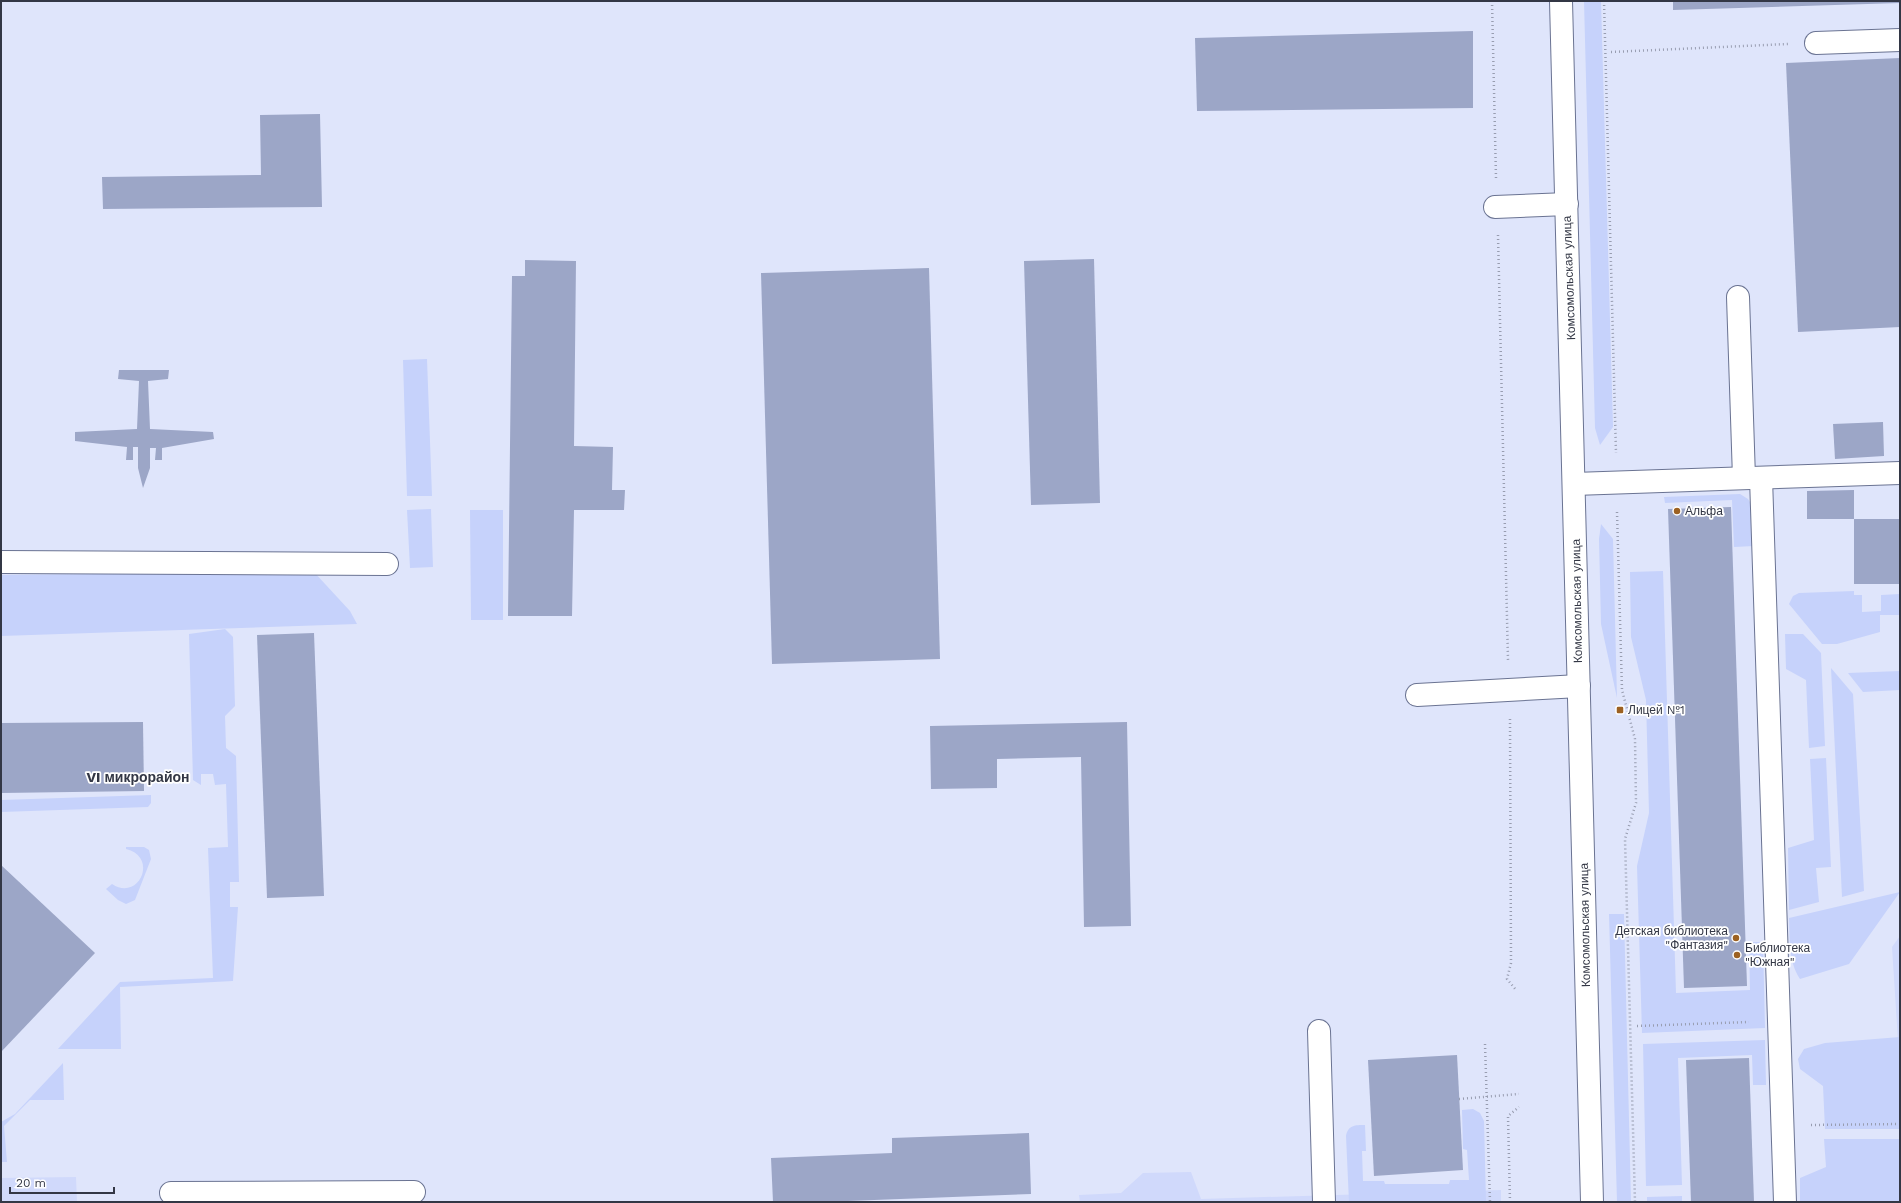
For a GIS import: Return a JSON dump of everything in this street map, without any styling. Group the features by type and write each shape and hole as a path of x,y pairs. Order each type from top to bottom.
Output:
{"main road":[{"name":"Комсомольская улица","path":"1562,1 1592,1202"},
{"path":"1816,43 1900,40"},
{"path":"1495,207 1567,204"},
{"path":"1738,297 1753,478 1780,1020 1785,1202"},
{"path":"1574,484 1900,472"},
{"path":"1,562 387,564"},
{"path":"1417,695 1580,686"},
{"path":"1318,1031 1324,1202"},
{"path":"171,1193 248,1197 414,1192"}],"path":[{"path":"1492,1 1496,184"},
{"path":"1604,1 1622,690 1635,739 1636,803 1625,839 1635,1202"},
{"path":"1611,52 1816,43"},
{"path":"1497,232 1508,662"},
{"path":"1510,718 1511,962 1507,979 1516,990"},
{"path":"1637,1026 1780,1020"},
{"path":"1485,1044 1490,1202"},
{"path":"1459,1099 1519,1094"},
{"path":"1510,1202 1508,1116 1519,1106"},
{"path":"1783,1125 1900,1124"}],"shaded area":[{"path":"1584,1 1601,1 1613,427 1600,445 1595,428"},
{"path":"427,359 432,496 407,496 403,360"},
{"path":"1740,494 1748,499 1753,507 1754,546 1734,547 1732,500 1665,503 1664,497"},
{"path":"431,509 433,567 410,568 407,510"},
{"path":"470,510 503,510 503,620 471,620"},
{"path":"1601,524 1613,539 1617,698 1601,624 1599,539"},
{"path":"1663,571 1676,993 1750,990 1749,942 1763,942 1765,1028 1642,1033 1637,866 1649,813 1646,700 1631,637 1630,572"},
{"path":"314,572 350,611 357,624 1,636 1,575"},
{"path":"1854,591 1854,595 1862,595 1862,612 1881,611 1881,595 1900,594 1900,615 1880,615 1880,632 1837,644 1822,644 1789,604 1793,596 1799,593"},
{"path":"225,629 233,637 235,706 225,716 226,748 236,756 239,882 230,882 230,907 238,907 233,981 120,987 121,1049 58,1049 120,982 213,978 208,848 228,847 226,784 215,785 213,774 201,774 201,785 193,780 189,634"},
{"path":"1785,634 1803,634 1821,653 1825,746 1809,748 1806,680 1786,669"},
{"path":"1831,668 1853,694 1864,891 1842,897"},
{"path":"1900,671 1900,690 1863,692 1848,673"},
{"path":"1826,758 1831,867 1816,868 1819,902 1789,910 1788,848 1814,840 1810,759"},
{"path":"151,795 151,803 148,807 1,812 1,800"},
{"path":"126,847 144,847 149,850 151,859 135,900 126,904 118,900 106,889 112,884 122,888 130,887 137,883 142,876 142,860 136,854 126,849"},
{"path":"1900,892 1849,964 1800,979 1793,965 1789,918"},
{"path":"1609,914 1624,914 1631,1202 1617,1202"},
{"path":"1900,936 1900,1072 1892,947"},
{"path":"1900,1037 1900,1129 1825,1129 1823,1086 1800,1069 1798,1059 1804,1049 1825,1043"},
{"path":"1765,1040 1766,1085 1753,1085 1752,1055 1678,1058 1682,1185 1646,1186 1643,1044"},
{"path":"63,1063 64,1100 30,1100 4,1126 7,1162 1,1162 1,1122 15,1114"},
{"path":"1473,1109 1480,1113 1484,1121 1486,1202 1349,1202 1346,1136 1348,1130 1352,1126 1365,1125 1366,1151 1362,1151 1363,1181 1384,1181 1385,1184 1449,1184 1450,1180 1469,1180 1467,1150 1463,1149 1462,1110"},
{"path":"1824,1139 1900,1139 1900,1202 1800,1202 1800,1178 1826,1167"},
{"path":"1191,1172 1201,1199 1501,1190 1501,1202 1080,1202 1079,1195 1121,1193 1143,1173"},
{"path":"76,1177 77,1202 1,1202 1,1178"},
{"path":"1682,1196 1682,1202 1647,1202 1647,1197"}],"building":[{"path":"1673,1 1900,1 1900,3 1673,10"},
{"path":"1473,31 1473,108 1197,111 1195,38"},
{"path":"1900,58 1900,327 1798,332 1786,63"},
{"path":"320,114 322,207 103,209 102,177 261,175 260,115"},
{"path":"1094,259 1100,503 1031,505 1024,261"},
{"path":"525,260 576,261 574,446 613,447 612,490 625,490 624,510 574,510 572,616 508,616 512,276 525,276"},
{"path":"929,268 940,659 772,664 761,273"},
{"path":"119,370 169,370 168,379 148,381 150,429 213,432 214,439 162,448 162,460 155,460 156,448 150,448 150,468 143,488 138,468 138,447 133,447 133,460 126,460 127,447 75,441 75,432 137,429 139,381 118,379"},
{"path":"1883,422 1884,456 1835,459 1833,424"},
{"path":"1854,490 1854,519 1807,519 1807,491"},
{"path":"1731,507 1747,986 1684,988 1668,509"},
{"path":"1854,519 1900,519 1900,584 1854,584"},
{"path":"314,633 324,896 267,898 257,635"},
{"path":"143,722 144,791 1,793 1,723"},
{"path":"1127,722 1131,926 1084,927 1081,757 997,759 997,788 931,789 930,726"},
{"path":"1,865 95,953 1,1052"},
{"path":"1457,1055 1463,1170 1374,1176 1368,1060"},
{"path":"1749,1058 1754,1202 1691,1202 1686,1060"},
{"path":"1029,1133 1031,1194 822,1202 773,1202 771,1158 892,1153 892,1138"}],"place":[{"name":"Альфа","path":"1677,511"},
{"name":"Лицей №1","path":"1620,710"},
{"name":"Детская библиотека \"Фантазия\"","path":"1736,938"},
{"name":"Библиотека \"Южная\"","path":"1737,955"}],"district":[{"name":"VI микрорайон","path":"138,777"}]}
